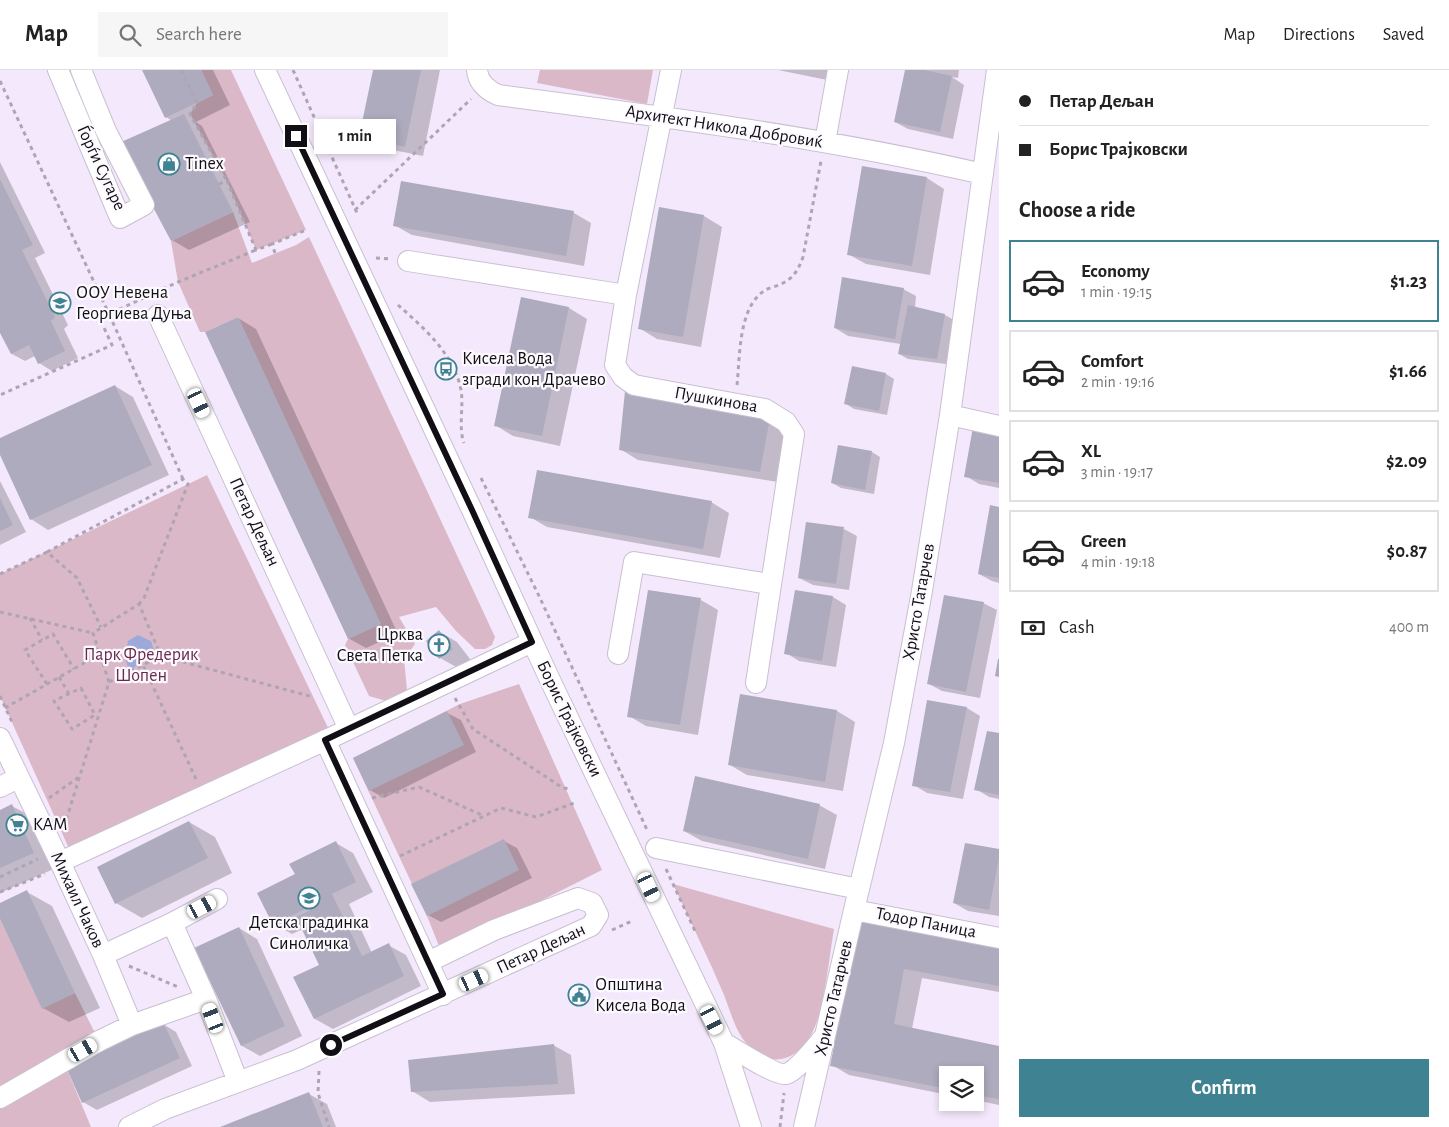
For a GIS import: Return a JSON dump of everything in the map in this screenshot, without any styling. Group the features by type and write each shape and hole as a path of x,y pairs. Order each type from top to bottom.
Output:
{"street":[{"name":"Ѓорѓи Сугаре","path":"58,70 120,218 144,205 106,131 81,70"},
{"name":"Борис Трајковски","path":"265,70 532,642 724,1043 751,1127"},
{"name":"Пушкинова","path":"671,70 626,295 615,365 623,377 634,385 765,408 786,422 794,434 756,683"},
{"path":"825,142 838,70"},
{"name":"Христо Татарчев","path":"807,1126 854,910 894,743 922,591 950,416 997,70"},
{"name":"Архитект Никола Добровиќ","path":"481,78 498,95 662,116 825,142 983,174"},
{"path":"408,261 626,295"},
{"name":"Петар Дељан","path":"158,315 349,729"},
{"path":"950,416 999,426"},
{"path":"618,654 634,562 770,584"},
{"path":"58,858 204,796 532,642"},
{"name":"Михаил Чаков","path":"0,738 103,955 132,1025"},
{"path":"325,740 443,994"},
{"path":"0,787 18,778"},
{"path":"656,848 859,889"},
{"name":"Петар Дељан","path":"129,1127 165,1109 315,1052 591,926 598,915 592,902 578,898 494,930 428,962"},
{"path":"103,955 172,923 217,899"},
{"name":"Тодор Паница","path":"854,910 999,938"},
{"path":"172,923 206,999 238,1082"},
{"path":"0,1098 99,1041 132,1025 206,999"},
{"path":"724,1043 775,1072 786,1074 794,1069 826,1035"}],"path":[{"path":"181,70 197,103 190,114 227,181 256,250 306,230"},
{"path":"355,210 481,78"},
{"path":"0,81 109,314 99,317 112,345 0,395"},
{"path":"736,403 743,325 752,305 764,291 784,283 798,271 803,257 812,200 825,142"},
{"path":"219,184 227,181"},
{"path":"272,244 276,254"},
{"path":"0,574 47,552 183,478 188,484 144,598 139,604 93,633"},
{"path":"47,552 77,578 101,627"},
{"path":"139,604 160,656"},
{"path":"0,612 93,633"},
{"path":"30,618 42,640"},
{"path":"62,833 109,682 93,633"},
{"path":"47,684 25,650 42,640 53,634 74,669"},
{"path":"5,708 100,654"},
{"path":"109,682 160,656 313,697"},
{"path":"142,665 204,796"},
{"path":"59,677 69,694"},
{"path":"82,688 95,715 72,729 54,701 69,694 82,688"},
{"path":"47,800 79,777"},
{"path":"371,798 418,787 484,816"},
{"path":"368,790 375,806"},
{"path":"395,848 399,856 502,808 536,817 577,802"},
{"path":"0,892 46,874 51,860 58,858"},
{"path":"103,955 206,999"},
{"path":"315,1052 320,1062 318,1093 329,1127"},
{"path":"780,1127 786,1074"}],"green space":[{"path":"201,70 231,70 306,230 256,250 227,181 190,114 197,103 213,95"},
{"path":"540,70 653,70 647,104 537,83"},
{"path":"233,212 252,263 296,245 309,237 495,637 492,645 485,649 475,649 456,631 436,607 399,617 415,644 404,659 407,690 386,701 369,696 345,645 348,639 380,624 238,317 205,332 200,332 178,282 171,241"},
{"name":"Парк Фредерик Шопен","path":"207,475 331,734 71,853 0,696 0,574"},
{"path":"519,684 602,870 441,951 427,916 353,758 460,704"},
{"path":"673,884 834,929 824,994 818,1018 808,1040 801,1049 792,1055 775,1059 755,1052 742,1038 712,967"},
{"path":"0,919 42,1008 75,993 99,1041 66,1067 91,1127 0,1127"}],"water":[{"path":"138,635 151,641 155,654 133,668 128,667 125,658 128,641"}],"building":[{"path":"142,70 201,70 213,95 165,118"},
{"path":"373,70 421,70 405,147 359,137"},
{"path":"905,70 924,70 952,76 940,132 894,122"},
{"name":"Tinex","path":"184,114 233,212 171,241 119,143"},
{"path":"862,166 927,177 912,266 847,255"},
{"path":"0,179 33,245 22,250 55,317 51,321 65,351 38,364 29,345 11,354 0,333"},
{"path":"401,181 574,211 566,256 393,226"},
{"path":"659,207 704,215 683,337 638,329"},
{"path":"842,277 904,288 895,339 834,328"},
{"path":"521,297 569,307 542,436 494,426"},
{"path":"908,305 945,314 937,359 898,354"},
{"path":"238,317 381,624 348,639 205,332"},
{"path":"852,366 886,373 879,411 844,404"},
{"path":"115,385 152,465 30,520 0,455 0,438"},
{"path":"625,391 770,418 760,472 619,450"},
{"path":"973,427 999,432 999,483 964,477"},
{"path":"838,445 872,451 865,490 831,483"},
{"path":"537,470 712,501 703,549 528,518"},
{"path":"0,498 13,525 0,531"},
{"path":"990,505 999,507 999,578 978,574"},
{"path":"806,522 844,527 836,584 798,578"},
{"path":"648,590 701,598 680,725 627,717"},
{"path":"795,590 833,596 822,661 784,654"},
{"path":"944,595 984,602 966,692 927,684"},
{"name":"Црква Света Петка","path":"439,630 453,649 439,659 426,641"},
{"path":"999,659 999,677 995,676"},
{"path":"740,694 837,710 825,782 728,765"},
{"path":"927,700 967,707 950,792 912,786"},
{"path":"447,711 464,745 369,791 353,758"},
{"path":"987,731 999,733 999,795 974,790"},
{"path":"695,776 820,804 808,859 683,831"},
{"path":"12,804 34,853 0,868 0,810"},
{"path":"189,821 208,858 115,904 97,867"},
{"path":"504,839 519,870 427,916 411,884"},
{"path":"336,841 356,882 332,894 362,956 389,943 404,976 314,1019 293,977 319,965 296,917 315,908 313,905 273,925 257,893 295,874 289,864"},
{"path":"965,843 999,849 989,910 953,903"},
{"path":"27,890 75,993 42,1009 0,919 0,903"},
{"path":"860,915 999,943 999,986 904,969 894,1024 999,1046 999,1099 984,1096 984,1066 939,1066 939,1087 830,1066"},
{"path":"239,927 285,1026 241,1046 194,948"},
{"path":"163,1022 180,1058 82,1103 66,1067"},
{"path":"554,1044 558,1084 411,1092 408,1060"},
{"path":"309,1092 323,1127 220,1127"}],"place":[{"name":"Tinex","path":"169,164"},
{"name":"ООУ Невена Георгиева Дуња","path":"60,303"},
{"name":"Кисела Вода згради кон Драчево","path":"446,369"},
{"name":"Црква Света Петка","path":"439,645"},
{"name":"KAM","path":"17,825"},
{"name":"Детска градинка Синоличка","path":"309,898"},
{"name":"Општина Кисела Вода","path":"579,995"}],"route":[{"path":"296,136 532,642 325,740 443,994 331,1045"}]}
